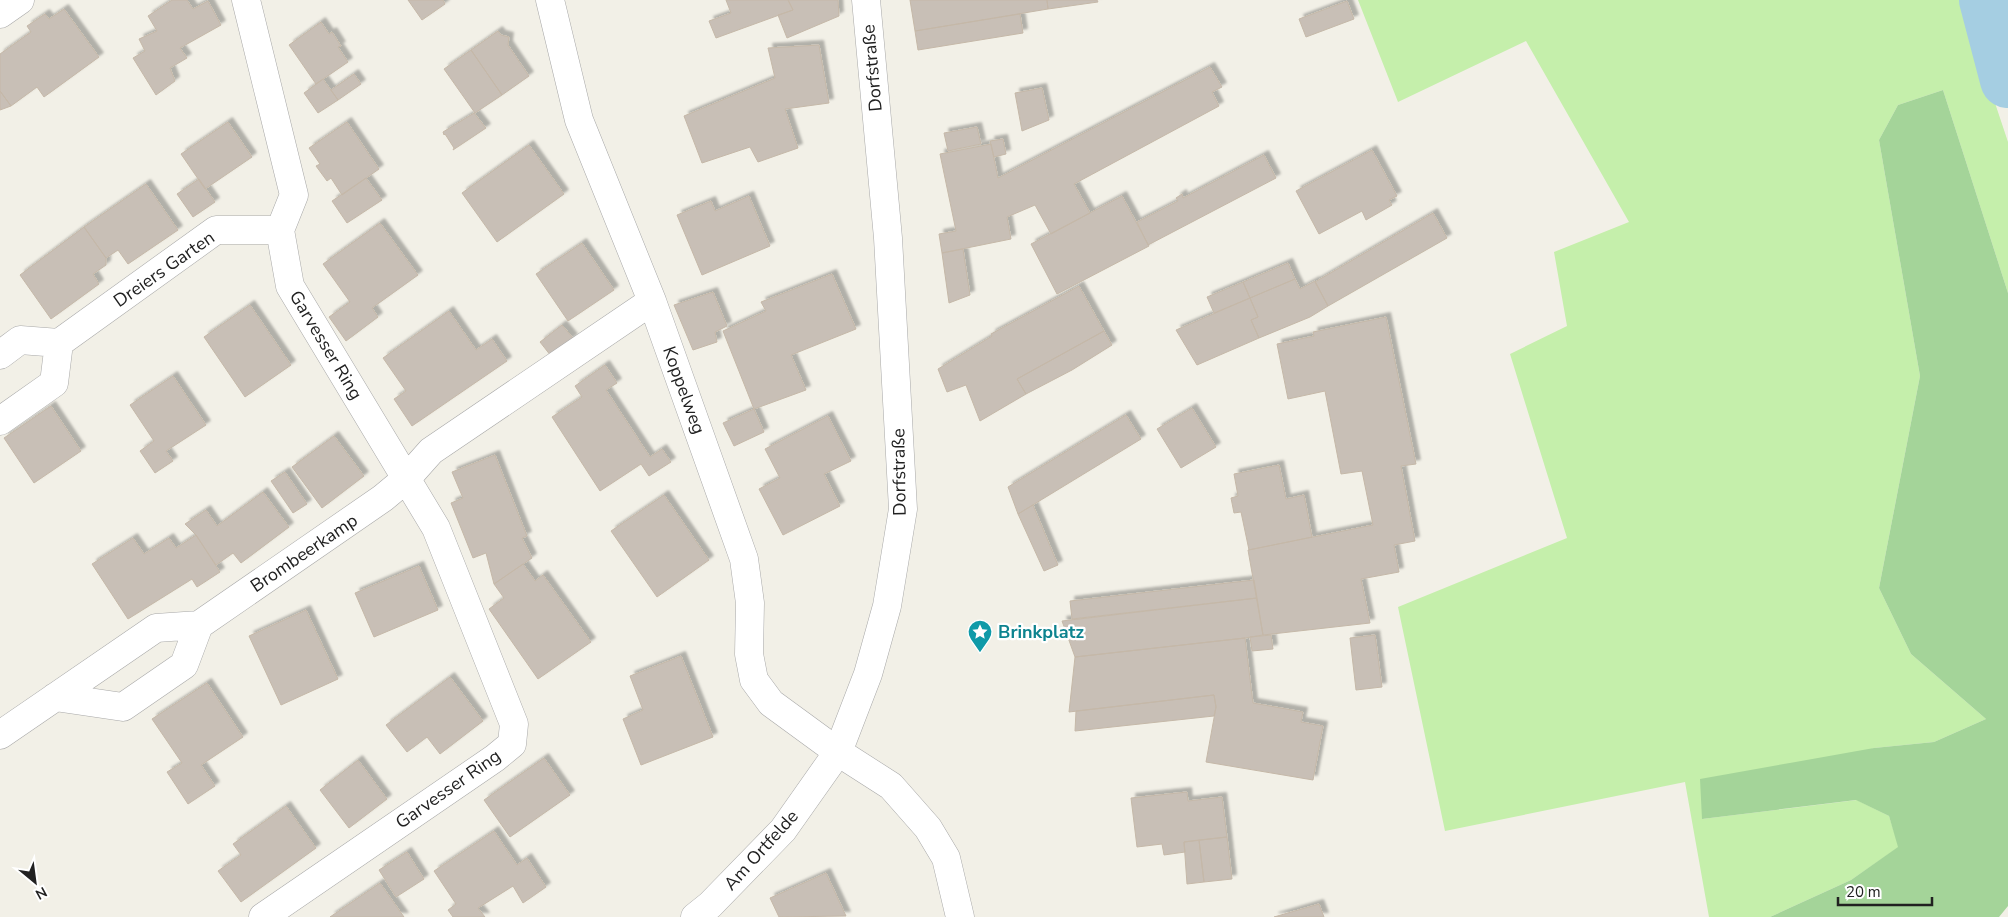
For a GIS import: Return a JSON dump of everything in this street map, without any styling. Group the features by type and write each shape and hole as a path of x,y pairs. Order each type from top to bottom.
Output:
{"street":[{"path":"0,14 20,0"},
{"path":"246,0 294,195 280,230"},
{"name":"Koppelweg","path":"550,0 579,120 652,301 744,559 750,603 749,654 754,680 771,703 838,752"},
{"name":"Dorfstraße","path":"838,752 868,674 887,606 903,509 888,238 866,0"},
{"name":"Dreiers Garten","path":"59,342 216,230 280,230"},
{"name":"Garvesser Ring","path":"268,915 495,758 512,744 514,724 436,528 290,286 280,230"},
{"path":"407,478 431,452 652,301"},
{"path":"0,355 20,340 59,342 54,383 0,420"},
{"name":"Brombeerkamp","path":"198,625 383,498 407,478"},
{"path":"0,735 55,697 156,628 198,625 184,665 123,707 55,697"},
{"path":"838,752 891,786 928,828 946,858 960,917"},
{"name":"Am Ortfelde","path":"695,917 710,905 783,830 838,752"}],"green space":[{"path":"1358,0 1966,0 2008,142 2008,293 1943,90 1898,105 1879,140 1920,376 1879,588 1911,654 1986,719 1934,742 1874,748 1702,819 1857,800 1889,816 1899,847 1851,880 1770,917 1709,917 1685,782 1445,831 1398,607 1567,538 1510,354 1567,326 1554,252 1629,222 1526,41 1398,102"},
{"path":"1943,90 2008,293 2008,906 1999,917 1770,917 1851,880 1898,847 1889,816 1856,800 1702,819 1700,779 1874,748 1934,742 1986,719 1911,654 1879,588 1920,376 1879,140 1898,105"}],"building":[{"path":"172,0 187,0 193,9 208,1 221,25 180,48 187,58 170,68 175,81 156,95 133,58 145,51 139,39 157,31 148,16"},
{"path":"408,0 443,0 445,4 422,20"},
{"path":"726,0 788,0 793,10 716,38 709,21 731,13"},
{"path":"788,0 838,0 839,16 787,38 778,15 793,10"},
{"path":"910,0 1047,0 1048,9 915,31"},
{"path":"1047,0 1097,0 1098,2 1048,9"},
{"path":"1347,1 1354,19 1306,37 1299,19"},
{"path":"64,9 99,57 44,97 37,87 11,106 0,91 0,54 31,32 27,26 45,14 49,19"},
{"path":"1020,14 1023,33 918,50 915,31"},
{"path":"321,22 329,34 332,32 341,46 338,47 348,62 316,84 289,45"},
{"path":"498,31 501,35 509,37 508,45 529,76 502,95 471,50"},
{"path":"819,45 829,103 785,109 798,148 758,162 750,147 702,163 684,116 775,78 768,48"},
{"path":"471,50 502,95 475,113 444,69"},
{"path":"1210,67 1222,87 1212,92 1219,106 1074,184 1090,213 1051,234 1035,205 1007,217 1011,239 942,253 939,234 956,231 940,154 991,144 998,178"},
{"path":"354,74 361,84 338,100 331,90"},
{"path":"323,79 338,100 318,113 304,93"},
{"path":"1042,88 1049,120 1022,131 1015,93"},
{"path":"0,91 11,106 0,110"},
{"path":"474,113 486,128 453,150 454,148 443,132"},
{"path":"228,122 252,157 205,189 181,154"},
{"path":"347,122 379,169 342,195 331,178 327,181 316,166 320,164 309,148"},
{"path":"977,127 981,144 948,151 944,133"},
{"path":"1003,139 1006,154 994,157 990,141"},
{"path":"529,145 564,194 497,242 462,193"},
{"path":"1372,150 1397,196 1389,200 1392,205 1366,220 1362,211 1319,234 1296,191"},
{"path":"1264,155 1276,178 1148,245 1137,222 1178,201 1176,198 1182,194 1183,198"},
{"path":"366,178 382,200 347,223 332,201"},
{"path":"199,179 215,202 193,217 177,194"},
{"path":"146,184 178,230 128,264 118,250 106,258 84,227"},
{"path":"749,196 770,246 702,275 677,215 711,201 715,211"},
{"path":"1122,196 1149,246 1057,294 1031,244"},
{"path":"1433,213 1447,238 1328,306 1315,282"},
{"path":"380,223 418,275 372,308 378,317 346,341 329,317 350,302 323,264"},
{"path":"84,227 106,258 106,265 93,274 99,284 51,319 20,275"},
{"path":"582,243 614,290 568,321 536,274"},
{"path":"963,249 970,295 949,303 942,253"},
{"path":"1288,263 1295,279 1250,298 1243,282"},
{"path":"832,274 856,329 791,355 806,390 754,409 723,331 766,311 761,302"},
{"path":"1295,279 1300,289 1315,281 1328,306 1310,317 1259,338 1251,320 1258,317 1250,298"},
{"path":"1243,282 1250,298 1214,313 1207,297"},
{"path":"1079,286 1104,331 1017,379 1026,394 980,421 966,385 947,392 938,369 992,336 991,334"},
{"path":"713,292 727,326 715,332 717,342 693,350 674,305"},
{"path":"1250,298 1258,317 1251,320 1259,338 1197,365 1176,330"},
{"path":"250,305 291,365 245,397 204,337"},
{"path":"449,311 476,350 492,339 507,361 412,426 394,399 406,391 383,358"},
{"path":"1386,317 1416,464 1401,466 1415,541 1394,545 1399,572 1361,579 1370,623 1263,635 1248,550 1373,525 1362,471 1341,474 1325,391 1288,399 1277,344 1314,336 1313,332"},
{"path":"562,325 573,338 551,356 540,342"},
{"path":"1104,331 1112,345 1072,370 1026,394 1017,379"},
{"path":"605,365 617,383 606,390 650,457 662,449 671,462 649,476 641,464 600,491 552,417 582,397 575,386"},
{"path":"173,376 206,425 166,451 173,461 155,473 140,451 154,441 130,405"},
{"path":"51,406 81,451 34,483 4,438"},
{"path":"1192,408 1216,447 1181,468 1157,429"},
{"path":"754,409 764,432 734,446 723,423"},
{"path":"1126,415 1141,439 1018,514 1008,487"},
{"path":"828,416 851,461 824,474 840,506 783,535 759,489 780,478 765,449"},
{"path":"334,436 364,476 322,508 292,467"},
{"path":"495,455 527,536 522,538 532,558 494,584 486,553 473,558 451,503 463,498 452,472"},
{"path":"1279,465 1286,499 1304,495 1312,537 1249,550 1241,512 1234,513 1231,498 1238,496 1234,474"},
{"path":"285,472 307,504 293,513 271,481"},
{"path":"263,492 289,527 241,563 233,553 216,565 196,535 185,524 206,510 217,526"},
{"path":"664,495 709,560 657,597 611,531"},
{"path":"1033,505 1058,565 1044,571 1018,514"},
{"path":"196,535 220,572 197,587 192,579 128,619 92,564 133,538 144,554 169,538 176,548"},
{"path":"523,564 535,581 543,575 591,642 538,679 489,609 504,598 494,584"},
{"path":"419,566 438,610 374,637 355,593"},
{"path":"1254,580 1257,598 1072,619 1070,601"},
{"path":"1257,598 1263,635 1245,638 1075,657 1062,621"},
{"path":"306,610 338,679 281,705 249,636"},
{"path":"1271,635 1273,649 1252,651 1250,637"},
{"path":"1375,635 1382,687 1356,690 1350,638"},
{"path":"1245,638 1253,703 1303,712 1301,722 1323,726 1313,780 1206,762 1216,707 1214,695 1069,712 1075,657"},
{"path":"681,656 713,737 641,765 623,719 643,710 630,676"},
{"path":"450,677 483,721 440,754 427,737 407,752 386,725"},
{"path":"207,683 243,737 201,765 215,786 188,804 167,772 182,763 152,719"},
{"path":"1214,695 1216,707 1214,716 1075,731 1076,711"},
{"path":"544,758 570,795 510,837 484,800"},
{"path":"358,760 387,799 349,828 320,790"},
{"path":"1187,792 1188,801 1222,797 1227,837 1184,842 1185,852 1164,855 1162,844 1137,847 1131,798"},
{"path":"286,806 316,848 241,902 218,871 241,855 233,844"},
{"path":"494,831 517,865 527,858 546,887 523,903 513,886 478,908 485,917 453,917 448,910 456,904 434,871"},
{"path":"1227,837 1232,879 1204,882 1199,840"},
{"path":"1199,840 1204,882 1187,884 1184,842"},
{"path":"407,852 424,879 396,897 379,870"},
{"path":"826,873 846,916 779,917 770,898"},
{"path":"380,883 404,917 330,917"},
{"path":"1319,904 1324,917 1274,917"}],"waterway":[{"path":"1987,0 2008,80"}],"place":[{"name":"Brinkplatz","path":"980,653"}]}
